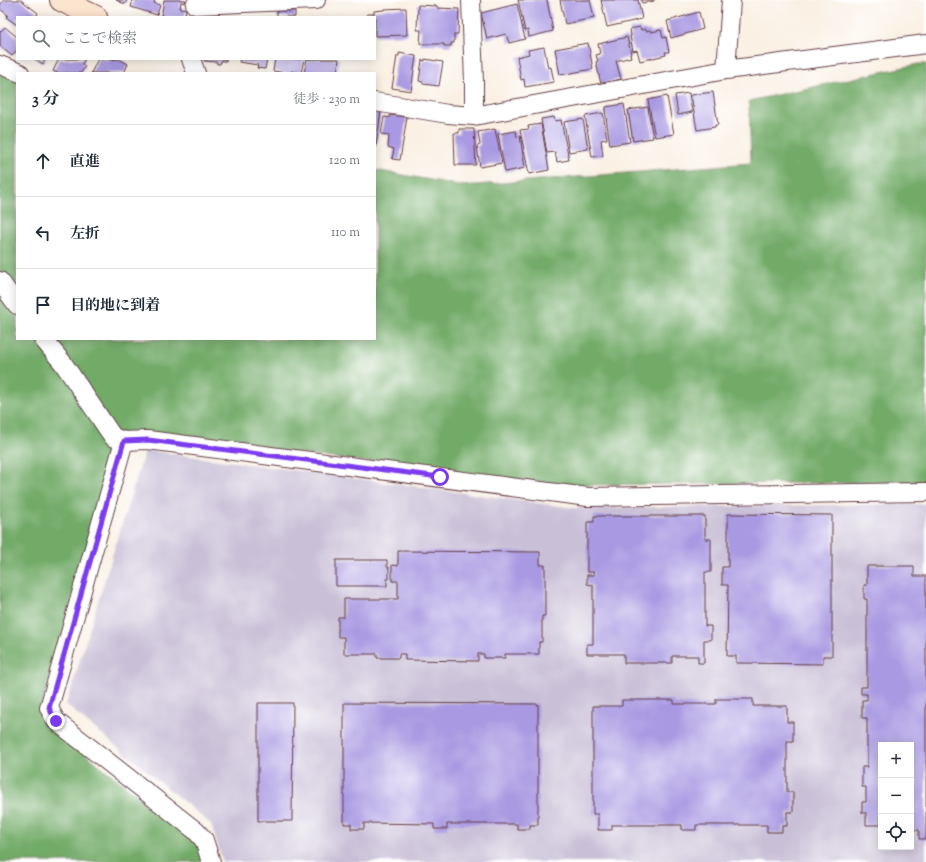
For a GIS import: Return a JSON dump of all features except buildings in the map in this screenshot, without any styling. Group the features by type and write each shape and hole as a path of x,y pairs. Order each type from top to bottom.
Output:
{"street":[{"path":"61,0 94,16"},
{"path":"195,7 316,0"},
{"path":"471,0 474,116"},
{"path":"726,70 731,0"},
{"path":"376,102 448,114 474,116 726,70 926,44"},
{"path":"184,72 187,60"},
{"path":"191,60 196,72"},
{"path":"0,65 18,72"},
{"path":"0,281 16,303"},
{"path":"44,340 63,363 113,437 124,441 148,440 588,497 926,492"},
{"path":"124,441 49,708 56,721 196,831 204,840 211,862"}],"shaded area":[{"path":"145,450 574,508 926,504 926,862 223,862 211,824 66,705"}],"green space":[{"path":"0,64 16,72 16,340 376,340 376,170 464,186 751,163 749,101 918,64 926,64 926,482 566,485 119,433 39,717 205,849 209,862 0,862"}],"route":[{"path":"56,721 49,708 124,441 148,440 440,477"}]}
